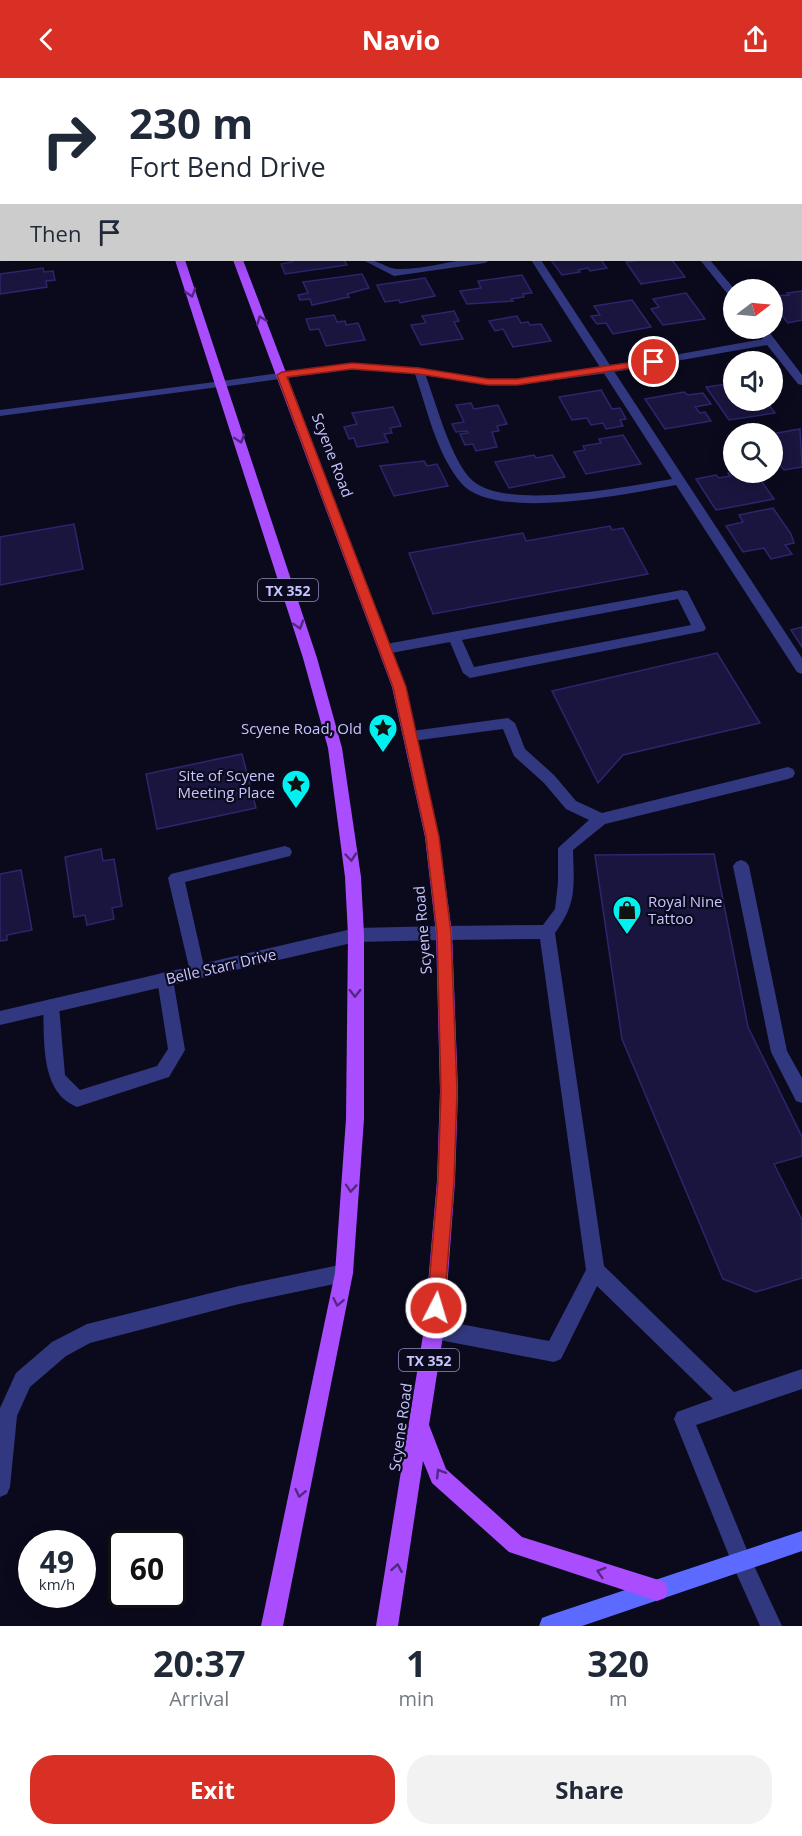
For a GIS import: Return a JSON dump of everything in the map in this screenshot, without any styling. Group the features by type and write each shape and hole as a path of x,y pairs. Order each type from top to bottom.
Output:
{"main road":[{"name":"TX 352","path":"180,261 310,658 335,748 350,846 356,935 355,1119 344,1273 272,1626"},
{"name":"Scyene Road","path":"238,261 399,687 412,736 432,837 444,933 449,1091 446,1181 434,1329 387,1626"},
{"path":"420,1427 439,1476 516,1545 657,1590"}],"street":[{"path":"370,261 394,273 478,261"},
{"path":"537,261 802,669"},
{"path":"706,261 723,282"},
{"path":"0,413 352,366 419,371 488,382 517,382 608,370 769,341 802,382"},
{"path":"419,371 454,462 469,484 496,498 564,498 680,481"},
{"path":"386,649 454,636 682,594 699,628 471,673 454,636"},
{"path":"412,736 508,723 519,752 549,779 571,805 601,819"},
{"path":"434,1329 554,1352 595,1271 547,932 562,910 566,883 565,848 601,819 788,773"},
{"path":"197,971 176,878 285,852"},
{"path":"741,866 779,1052 802,1095"},
{"name":"Belle Starr Drive","path":"0,1018 356,935 547,932"},
{"path":"51,1006 57,1078 77,1099 163,1072 177,1050 165,979"},
{"path":"595,1271 731,1403"},
{"path":"0,1487 7,1414 23,1380 59,1349 87,1334 239,1295 344,1273"},
{"path":"771,1626 741,1561 684,1419 802,1378"},
{"path":"550,1626 802,1541"}],"building":[{"path":"345,261 347,265 285,274 281,264"},
{"path":"552,261 602,261 607,268 590,271 588,268 562,275"},
{"path":"673,261 685,277 641,284 626,262"},
{"path":"43,268 44,272 53,271 55,280 46,281 47,287 0,294 0,274"},
{"path":"362,274 369,288 347,294 349,297 312,305 310,299 300,300 298,295 308,293 303,282"},
{"path":"522,275 532,293 511,299 513,301 467,304 460,291 481,288 478,281"},
{"path":"425,278 435,296 400,303 399,300 385,302 377,285"},
{"path":"802,291 802,320 788,323 783,317 783,295 789,295 787,293"},
{"path":"686,293 705,319 663,325 651,309 659,307 653,299"},
{"path":"632,300 651,327 613,334 606,323 597,324 591,316 600,315 594,306"},
{"path":"454,311 459,321 454,322 463,339 421,345 411,325 426,323 422,316"},
{"path":"334,315 337,322 345,321 346,325 358,323 365,340 326,346 319,329 310,330 306,319"},
{"path":"517,316 521,323 541,324 551,341 513,347 503,329 495,331 489,321"},
{"path":"723,385 723,411 774,411 775,413 729,420 706,387"},
{"path":"601,390 612,409 620,408 626,419 620,420 623,426 606,429 603,423 591,425 587,418 572,420 559,397"},
{"path":"684,392 688,395 703,393 711,404 695,407 700,413 705,412 711,421 665,429 645,399"},
{"path":"471,403 474,409 498,405 507,424 497,426 499,431 492,432 497,447 476,451 473,444 465,445 460,434 468,433 467,431 456,432 452,424 464,422 456,405"},
{"path":"393,407 401,426 390,428 392,433 384,434 388,442 357,447 354,438 349,439 344,427 357,424 352,413"},
{"path":"800,429 802,467 783,469 783,432"},
{"path":"623,435 641,464 586,474 574,452 585,450 583,446 601,443 599,439"},
{"path":"534,455 536,458 552,455 565,477 509,488 495,462"},
{"path":"424,461 427,466 437,464 448,486 394,496 380,466"},
{"path":"716,475 719,478 723,477 723,483 763,483 774,499 716,510 696,479"},
{"path":"773,508 791,534 794,543 785,545 792,554 771,559 764,548 743,552 726,526 743,522 739,515"},
{"path":"74,524 83,569 0,585 0,537"},
{"path":"610,526 612,530 623,528 648,574 433,614 409,553 523,533 526,541"},
{"path":"802,627 802,647 791,630"},
{"path":"717,653 760,723 623,755 598,783 552,691"},
{"path":"242,754 256,808 157,829 146,774"},
{"path":"101,849 103,861 114,859 122,906 112,908 114,919 87,925 85,915 74,917 65,857"},
{"path":"714,854 748,1027 802,1137 802,1156 774,1164 802,1220 802,1278 756,1292 723,1279 622,1039 595,855"},
{"path":"21,870 32,930 7,935 7,940 0,941 0,874"}],"place":[{"name":"Scyene Road, Old","path":"383,754"},
{"name":"Site of Scyene Meeting Place","path":"296,810"},
{"name":"Royal Nine Tattoo","path":"627,936"}],"route":[{"path":"436,1308 446,1181 449,1058 444,933 432,837 412,736 399,687 282,375 333,367 371,366 488,382 517,382 654,362"}]}
